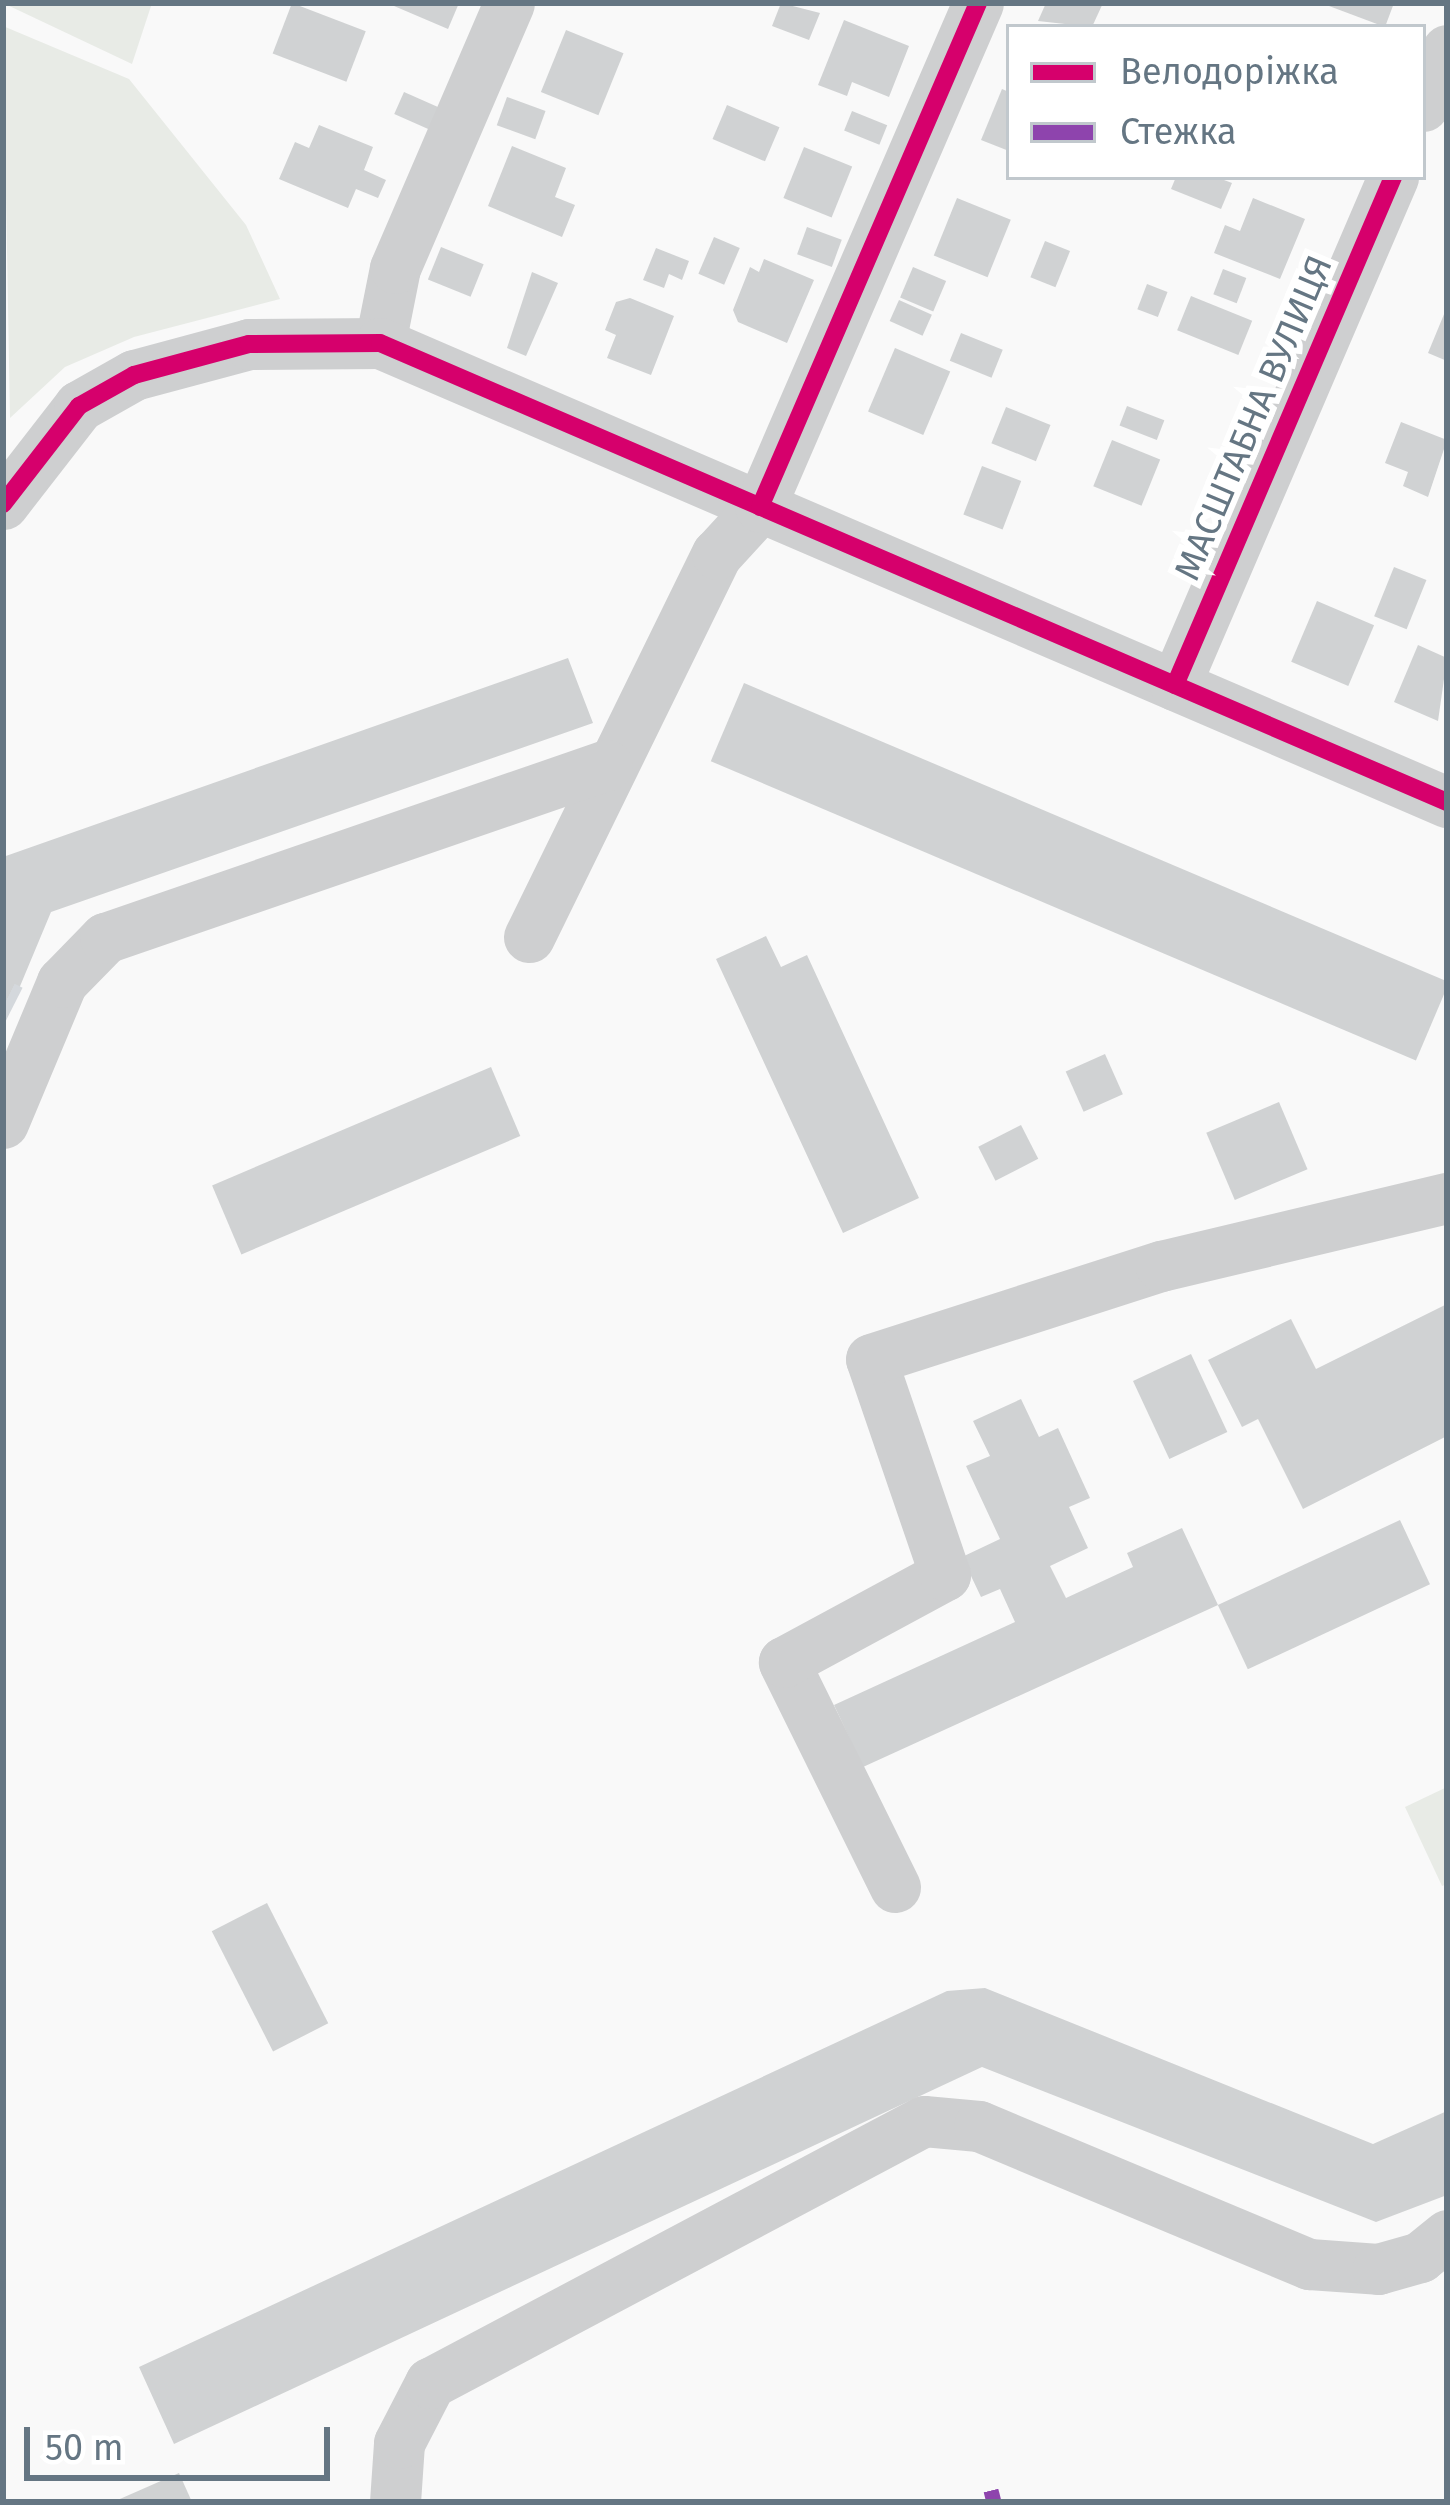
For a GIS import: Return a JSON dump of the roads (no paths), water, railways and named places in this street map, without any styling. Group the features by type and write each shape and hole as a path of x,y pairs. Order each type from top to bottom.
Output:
{"street":[{"path":"380,343 395,268 509,3"},
{"path":"529,937 607,765 718,554 760,507 978,3"},
{"path":"1426,99 1447,50"},
{"name":"МАСШТАБНА ВУЛИЦЯ","path":"1175,686 1392,180"},
{"path":"3,503 79,406 134,375 249,344 380,343 1447,802"},
{"path":"3,1123 28,1017 105,938 607,765"},
{"path":"895,1887 784,1662 945,1575 871,1359 1161,1266 1447,1198"},
{"path":"394,2502 399,2443 430,2383 924,2121 979,2126 1310,2264 1378,2269 1420,2257 1447,2235"}],"tunnel":[{"path":"3,1006 11,1010"}]}
